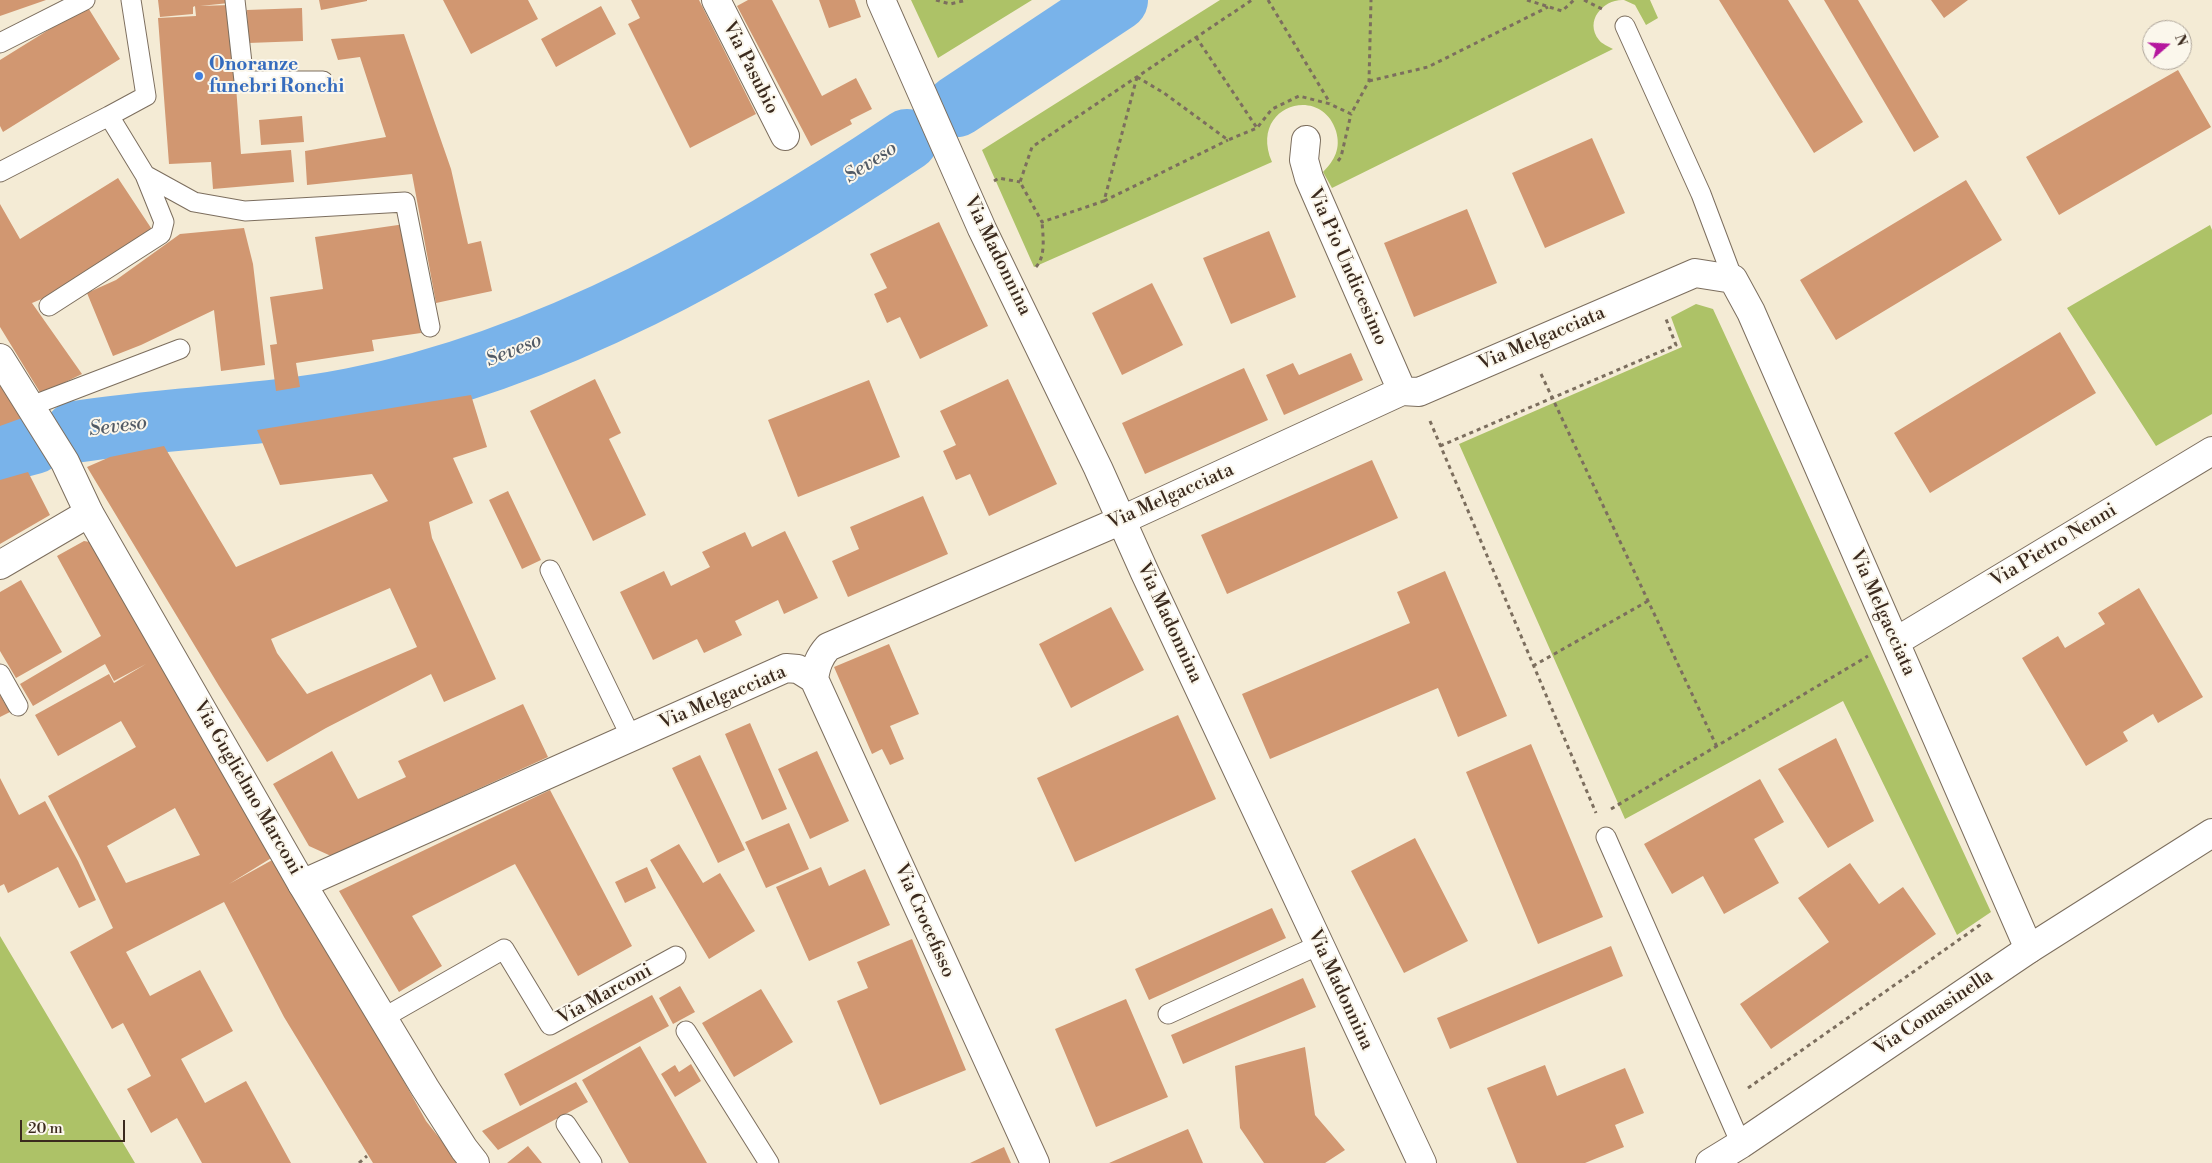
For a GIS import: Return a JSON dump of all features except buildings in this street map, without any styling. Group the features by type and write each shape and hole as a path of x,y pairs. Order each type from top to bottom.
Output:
{"street":[{"name":"Via Pasubio","path":"716,0 785,136"},
{"name":"Via Madonnina","path":"880,0 982,229 1013,289 1122,520 1422,1163"},
{"name":"Via Pio Undicesimo","path":"1306,140 1304,160 1309,178 1410,392"},
{"name":"Via Melgacciata","path":"302,884 786,668 798,669 814,679 816,666 828,648 1410,392 1527,346 1695,273 1733,279 1751,312 2029,949"},
{"name":"Via Guglielmo Marconi","path":"0,358 65,462 88,514 302,884 430,1096 475,1163"},
{"name":"Via Pietro Nenni","path":"1895,642 2212,450"},
{"path":"0,565 88,514"},
{"name":"Via Crocefisso","path":"814,679 1035,1163"},
{"name":"Via Comasinella","path":"1710,1163 2029,949 2212,833"}],"lane":[{"path":"0,42 85,0"},
{"path":"1,169 146,96 131,0"},
{"path":"235,0 244,81 323,81"},
{"name":"Via Melgacciata","path":"1624,26 1701,194 1733,279"},
{"path":"49,306 161,234 164,222 145,176 109,116"},
{"path":"145,176 194,202 245,211 404,202 430,327"},
{"path":"33,410 73,390 180,349"},
{"path":"550,570 631,737"},
{"path":"0,674 18,706"},
{"path":"1606,837 1741,1144"},
{"path":"1168,1014 1319,945"},
{"name":"Via Marconi","path":"383,1018 504,949 550,1025 676,956"},
{"path":"686,1031 769,1163"},
{"path":"566,1124 592,1163"}],"path":[{"path":"936,0 950,4 968,0"},
{"path":"1252,0 1032,147 1020,182 1042,222 1104,201 1228,140 1257,128 1272,109 1299,96 1330,104 1351,114 1369,81 1371,0"},
{"path":"1268,0 1330,104"},
{"path":"1527,0 1562,11 1574,0"},
{"path":"1369,81 1428,67 1548,7"},
{"path":"1196,38 1257,128"},
{"path":"1136,77 1164,93 1228,140"},
{"path":"1104,201 1136,77"},
{"path":"1440,446 1676,345 1664,312 1685,303 1674,282"},
{"path":"1527,346 1717,747"},
{"path":"1410,392 1440,446 1606,837"},
{"path":"1533,666 1648,601"},
{"path":"1598,817 1868,656 1864,647"},
{"path":"1715,1084 1732,1075 1749,1089 1980,926 1984,915"},
{"path":"359,1163 367,1156"}],"green space":[{"path":"911,0 1032,0 938,58"},
{"path":"1220,0 1622,0 1615,1 1602,8 1595,19 1595,33 1599,40 1613,49 1332,188 1323,172 1331,163 1338,143 1336,131 1328,116 1316,108 1303,105 1289,108 1278,115 1270,127 1267,143 1272,162 1034,267 982,150"},
{"path":"1624,0 1650,0 1658,18 1646,25 1635,5"},
{"path":"2210,225 2212,230 2212,414 2156,446 2067,308"},
{"path":"1696,304 1713,309 1991,912 1957,935 1843,701 1625,819 1459,444 1682,347 1671,317"},
{"path":"0,936 135,1163 0,1163"}],"waterway":[{"name":"Seveso","path":"957,106 1117,0"},
{"name":"Seveso","path":"75,432 318,405 352,399 426,381 499,358 571,329 642,296 711,260 778,222 907,140"},
{"name":"Seveso","path":"0,452 34,443"}],"place":[{"name":"Onoranze funebri Ronchi","path":"199,76"}]}
